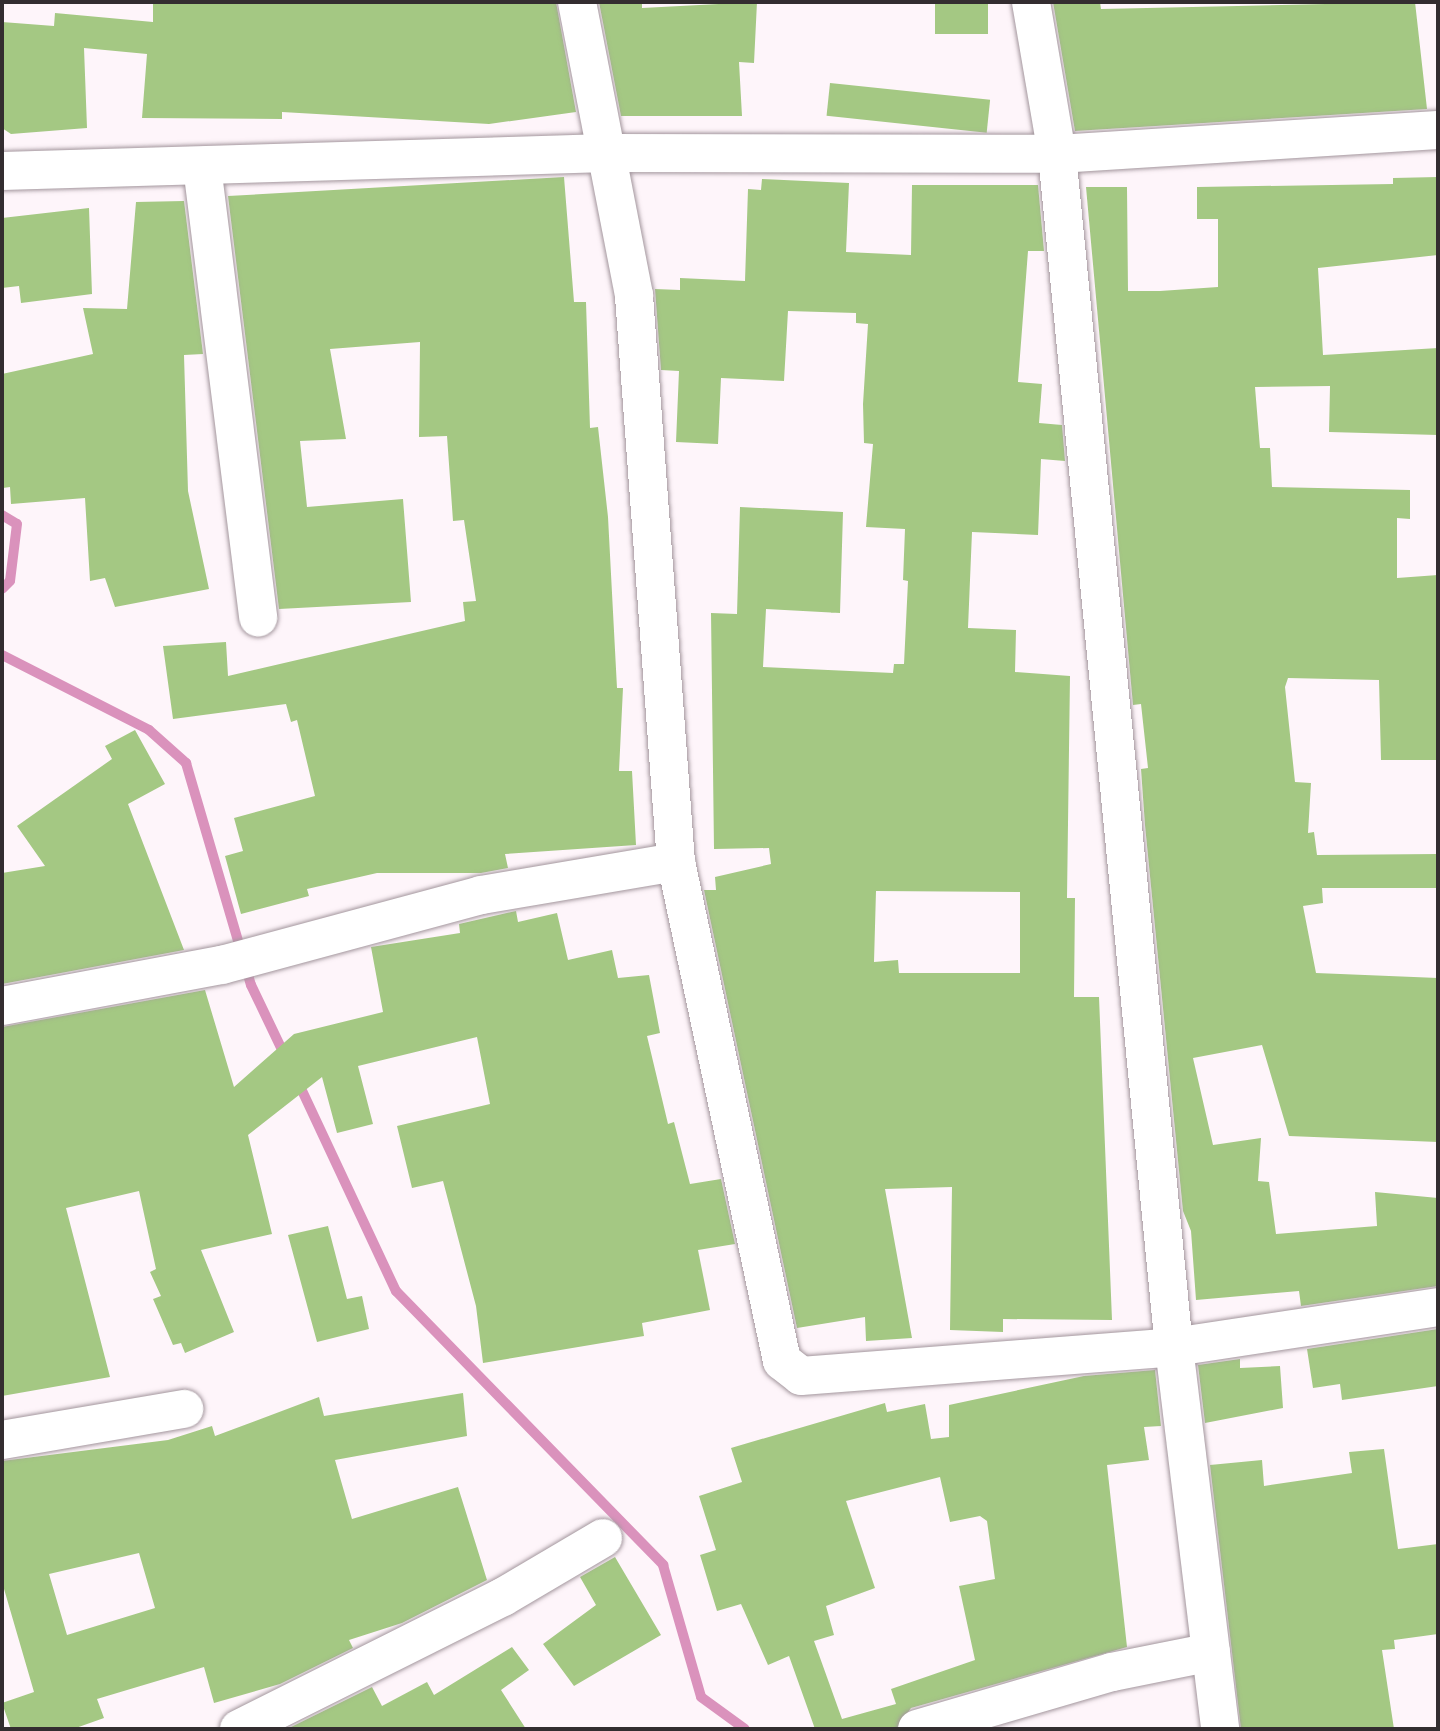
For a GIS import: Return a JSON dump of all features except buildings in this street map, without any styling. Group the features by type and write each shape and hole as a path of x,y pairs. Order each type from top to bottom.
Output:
{"street":[{"path":"577,2 634,296 676,862 782,1361 801,1376 1174,1347 1438,1307"},
{"path":"1031,2 1057,154 1174,1347 1220,1729"},
{"path":"2,171 607,153 1057,154 1438,130"},
{"path":"202,166 257,618"},
{"path":"2,1006 222,965 295,943 481,895 676,862"},
{"path":"2,1440 184,1409"},
{"path":"239,1729 503,1597 603,1538"},
{"path":"917,1729 1112,1672 1211,1652"}],"waterway":[{"path":"2,515 17,524 10,581 2,589"},
{"path":"2,655 149,730 186,763 251,985 286,1058"},
{"path":"298,1082 396,1291 663,1565 701,1697 745,1729"}]}
